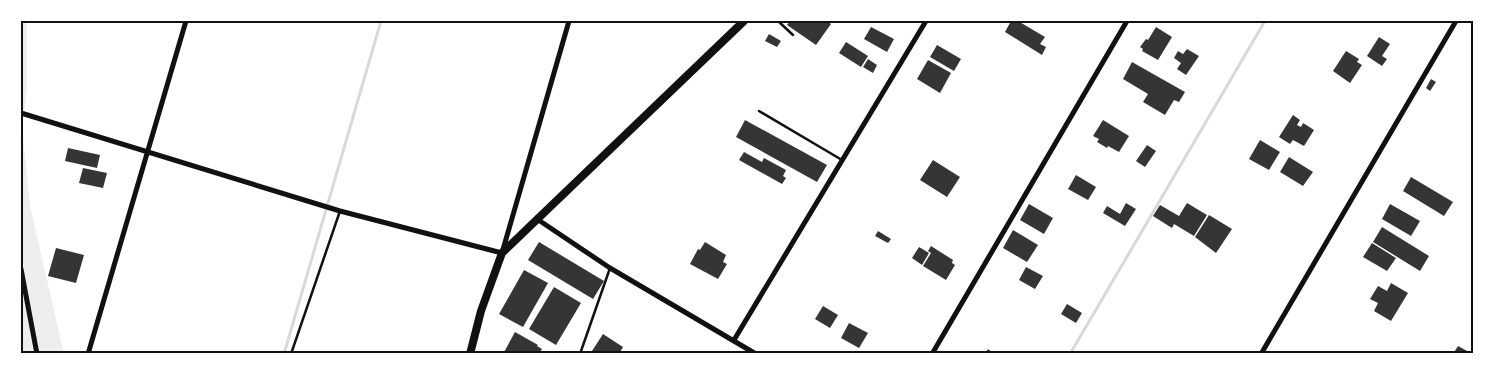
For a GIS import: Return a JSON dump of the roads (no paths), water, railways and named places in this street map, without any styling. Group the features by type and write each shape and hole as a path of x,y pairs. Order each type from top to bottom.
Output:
{"main road":[{"path":"470,354 481,311 502,253 744,21"}],"street":[{"path":"88,354 186,21"},
{"path":"21,113 340,211 502,253 569,21"},
{"path":"734,340 844,161 926,21"},
{"path":"932,354 1127,21"},
{"path":"1261,354 1456,21"},
{"path":"537,219 610,268 756,354"},
{"path":"21,268 36,354"}],"lane":[{"path":"778,21 793,35"},
{"path":"759,111 844,161"},
{"path":"291,354 340,211"},
{"path":"580,354 610,268"}],"waterway":[{"path":"284,354 381,21"},
{"path":"1070,354 1265,21"}]}
